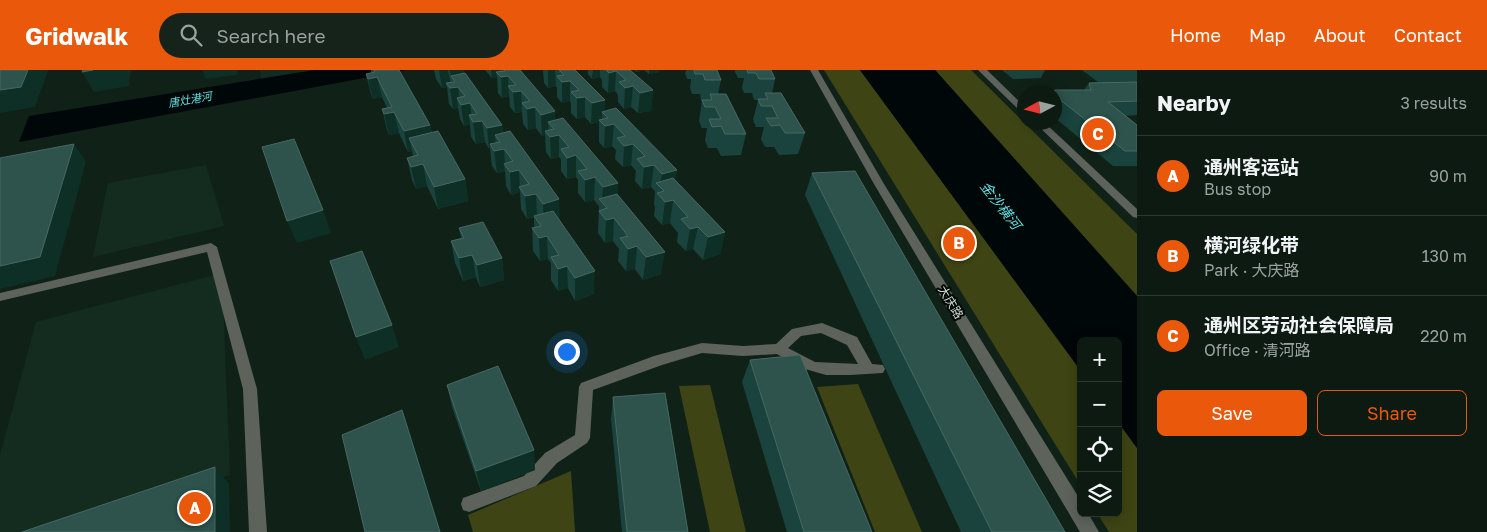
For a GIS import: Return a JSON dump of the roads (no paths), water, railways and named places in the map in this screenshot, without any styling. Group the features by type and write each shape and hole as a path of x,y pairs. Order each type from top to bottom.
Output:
{"street":[{"name":"大庆路","path":"814,70 879,184 1090,532"},
{"path":"982,70 1017,103"},
{"path":"1047,130 1137,215"},
{"path":"0,297 211,247 250,389 258,532"},
{"path":"469,504 530,480 551,458 582,438 586,387 659,360 702,348 743,351 779,349 797,332 822,328 852,341 873,369 831,371 795,362 779,349"}],"water":[{"name":"唐灶港河","path":"315,70 407,70 19,142 29,116"},
{"name":"金沙横河","path":"860,70 935,70 1137,296 1137,448 1122,427 1122,337 1077,337 1077,366"}],"place":[{"name":"通州区劳动社会保障局","path":"1098,134"},
{"name":"横河绿化带","path":"959,243"},
{"name":"通州客运站","path":"195,508"}]}
